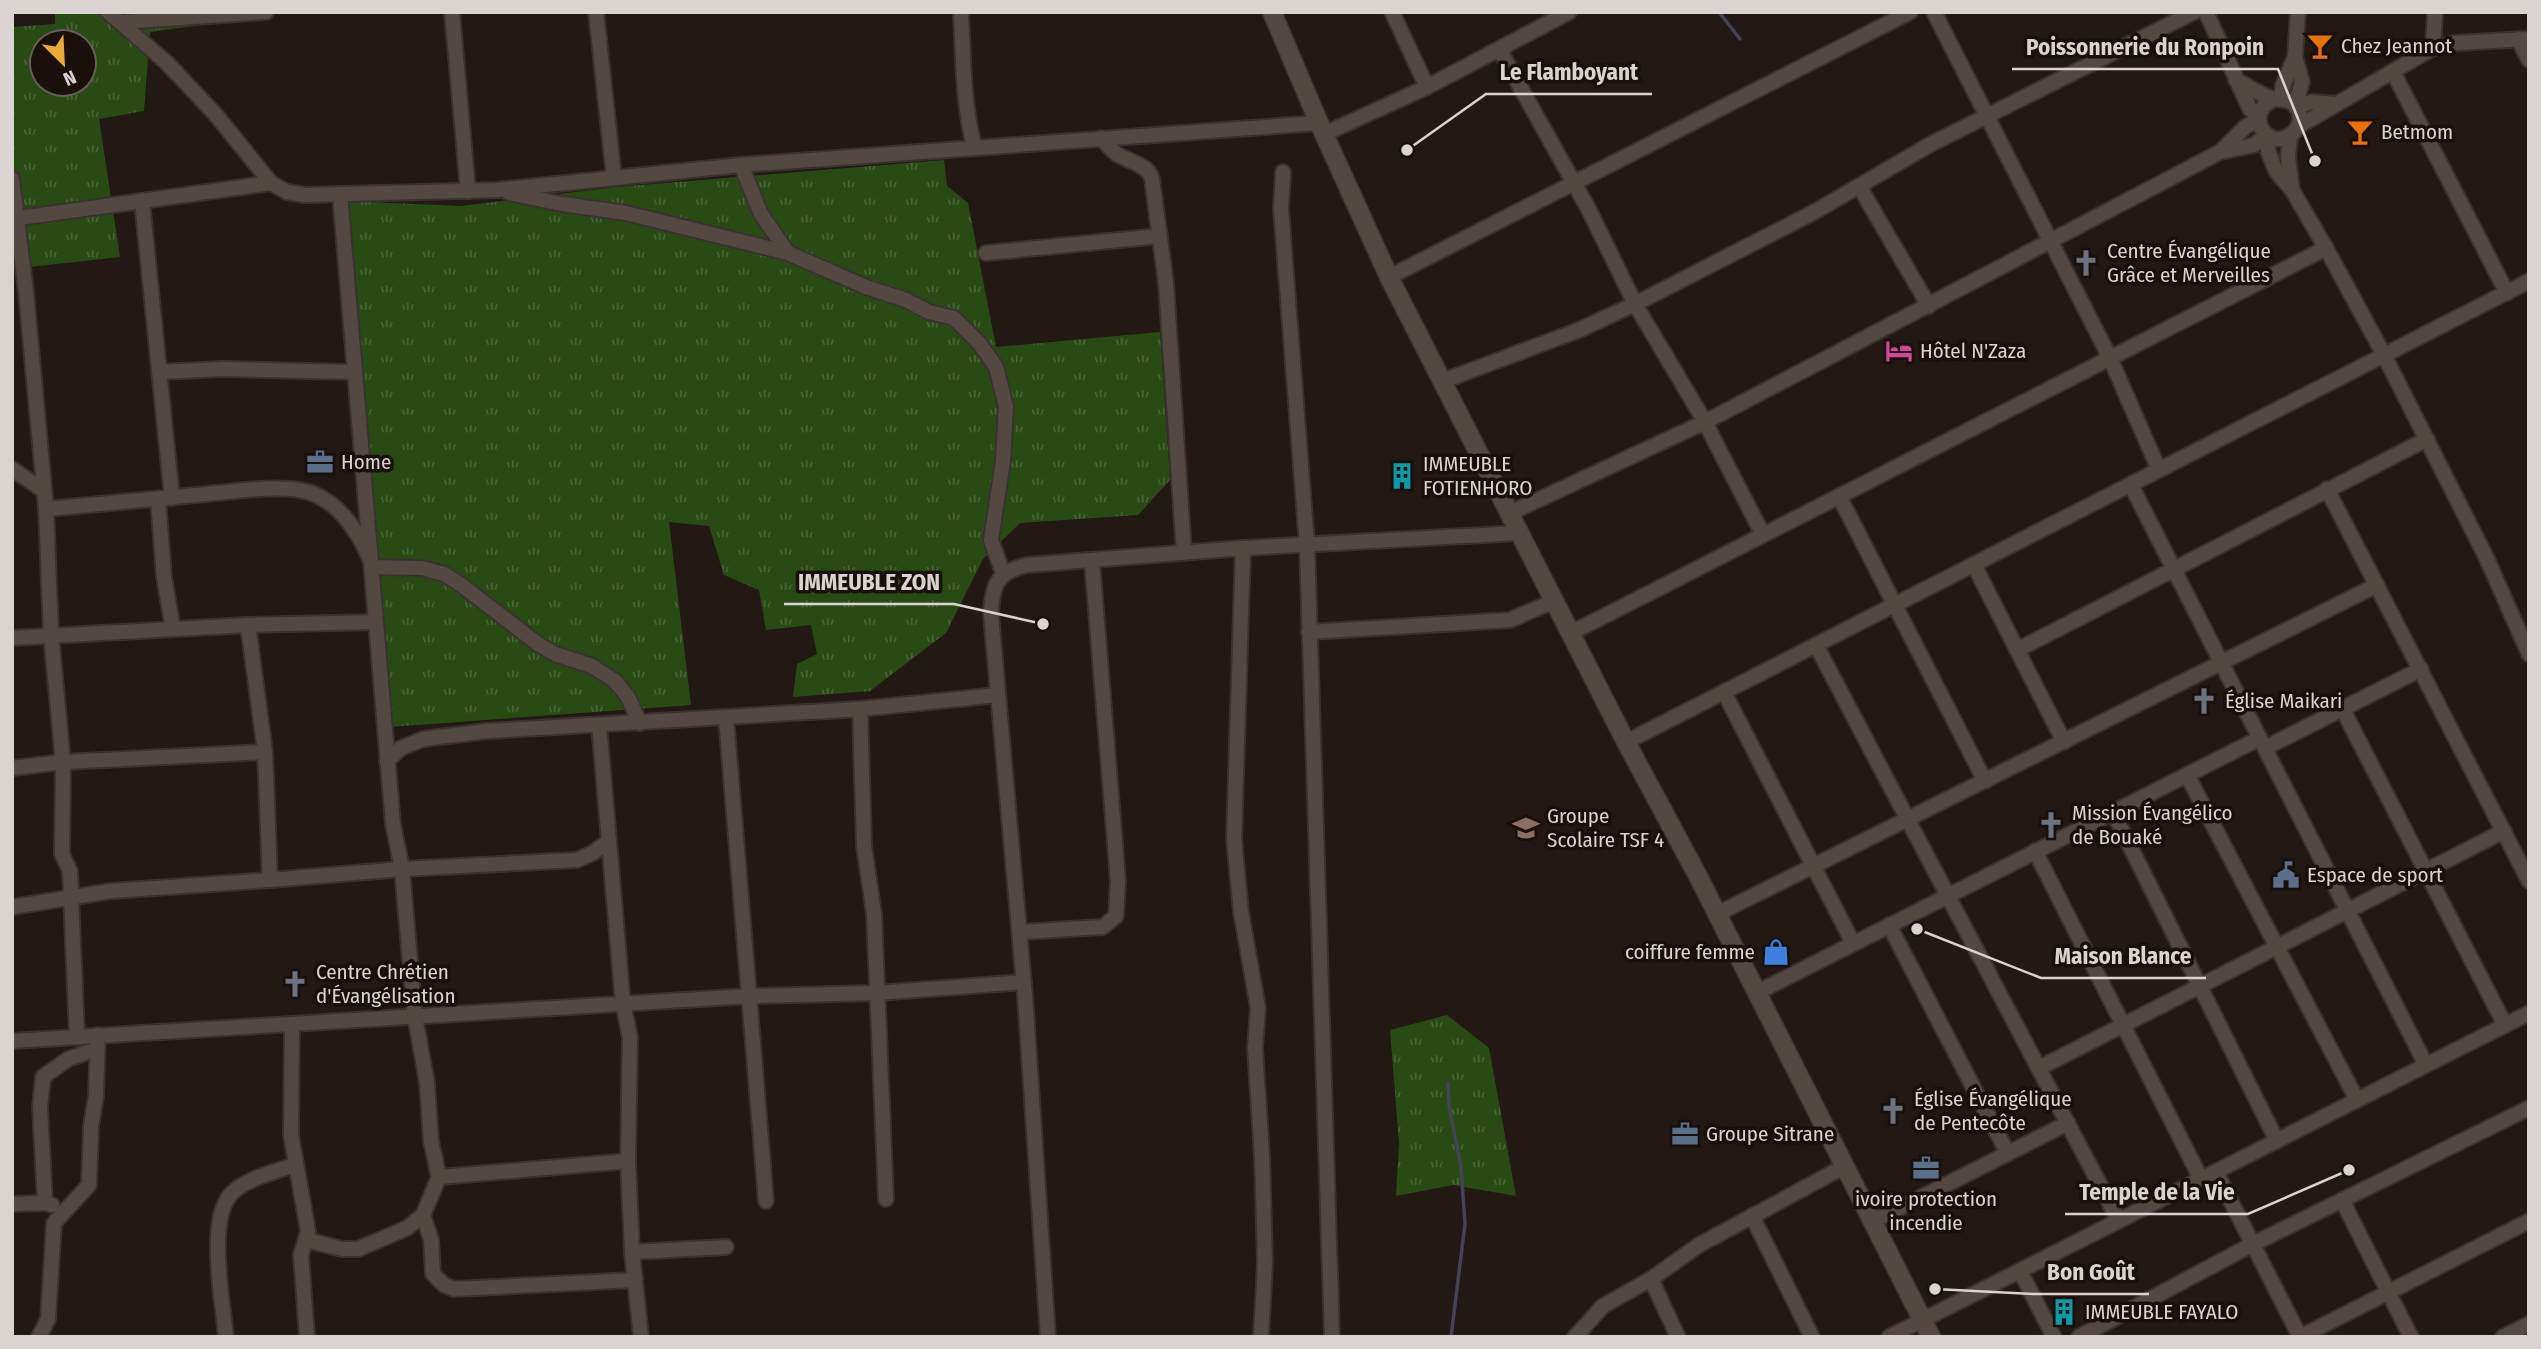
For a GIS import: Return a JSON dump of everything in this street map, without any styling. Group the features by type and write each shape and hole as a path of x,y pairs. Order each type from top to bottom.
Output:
{"street":[{"path":"108,12 167,63 208,106 271,183 287,192 305,195 497,190 741,165 974,146 1321,128 1427,87 1569,12"},
{"path":"121,22 265,12"},
{"path":"452,12 468,191"},
{"path":"596,12 614,178"},
{"path":"961,12 968,125 974,146"},
{"path":"1272,12 1321,128 1390,277 1931,1337"},
{"path":"1392,12 1427,87"},
{"path":"1390,277 1910,12"},
{"path":"1934,12 2110,358 2159,470"},
{"path":"1443,381 1566,335 1635,304 1816,211 1931,144 2194,12"},
{"path":"2206,12 2250,109 2259,118"},
{"path":"2287,102 2302,82 2295,57 2298,12"},
{"path":"2433,48 2435,12"},
{"path":"2337,104 2287,102 2263,106 2259,118 2260,126 2268,136 2276,139 2294,131 2433,48 2455,43 2523,39 2529,60"},
{"path":"1499,49 1573,183 1635,304 1705,422 1763,535"},
{"path":"2393,72 2507,293"},
{"path":"2236,80 2287,102 2300,119 2294,131 2288,157 2292,190"},
{"path":"2220,152 2245,127 2259,118"},
{"path":"1510,513 1705,422 2220,152 2254,145 2268,136"},
{"path":"2268,136 2268,151 2277,171 2292,190 2326,248 2384,355 2487,559 2529,654"},
{"path":"1101,138 1115,153 1150,173 1166,284 1184,553"},
{"path":"741,165 761,214 788,253"},
{"path":"1283,172 1281,209 1307,545 1332,1337"},
{"path":"12,179 26,292 46,509 51,634 63,762 62,854 70,871 77,1037"},
{"path":"15,219 271,183"},
{"path":"1859,186 1929,306"},
{"path":"497,190 626,214 788,253 866,287 906,300 929,312 954,318 980,344 996,367 1006,406 1003,461 991,540 1003,573"},
{"path":"307,1240 358,1249 407,1228 423,1215 439,1177 431,1141 429,1098 415,1017 402,869 393,824 340,194"},
{"path":"142,201 159,372 165,498 164,577 173,629"},
{"path":"986,253 1160,236"},
{"path":"1571,633 2326,248"},
{"path":"1626,742 2529,281"},
{"path":"159,372 222,369 355,372"},
{"path":"2017,650 2427,439"},
{"path":"12,469 43,490"},
{"path":"2131,485 2426,1065"},
{"path":"46,509 296,489 313,493 346,518 364,543 373,567"},
{"path":"2327,489 2529,881"},
{"path":"1839,496 1985,781"},
{"path":"1048,1337 1024,982 991,615 995,586 1003,573 1027,565 1243,548 1520,533"},
{"path":"1243,548 1234,839 1241,912 1258,1008 1255,1048 1265,1263 1261,1337"},
{"path":"1020,932 1103,927 1116,916 1118,881 1093,561"},
{"path":"1974,565 2064,742"},
{"path":"373,567 422,568 452,579 538,644 555,654 592,666 615,681 628,697 640,723"},
{"path":"1717,914 2377,585"},
{"path":"1309,632 1510,621 1554,601"},
{"path":"12,638 248,625 375,622"},
{"path":"248,625 265,752 270,880"},
{"path":"1815,645 2119,1221"},
{"path":"1756,993 2187,775 2342,708 2421,669"},
{"path":"1724,692 1853,943"},
{"path":"387,761 401,748 423,739 487,731 860,709 998,695"},
{"path":"2342,708 2505,1025"},
{"path":"860,709 864,846 874,914 886,1199"},
{"path":"726,717 766,1201"},
{"path":"598,725 623,1004 630,1037 628,1161 632,1252 641,1337"},
{"path":"12,768 63,762 265,752"},
{"path":"2187,775 2357,1100"},
{"path":"2113,812 2277,1141"},
{"path":"2039,1068 2504,831"},
{"path":"12,907 111,891 402,869 577,860 593,853 609,841"},
{"path":"2035,852 2201,1179"},
{"path":"1889,925 2007,1152"},
{"path":"12,1041 77,1037 97,1042 292,1024 1024,982"},
{"path":"1889,1337 2529,1013"},
{"path":"292,1024 290,1103 296,1164 306,1215 307,1240 301,1255 307,1337"},
{"path":"45,1203 40,1107 43,1077 97,1042"},
{"path":"49,1337 54,1223 89,1185 97,1042"},
{"path":"2079,1337 2253,1244 2529,1108"},
{"path":"1874,1221 2068,1123"},
{"path":"439,1177 628,1161"},
{"path":"226,1337 218,1228 222,1210 230,1195 243,1185 296,1164"},
{"path":"1575,1337 1603,1306 1651,1279 1699,1245 1845,1166"},
{"path":"2216,1172 2300,1337 2529,1221"},
{"path":"2342,1200 2411,1337"},
{"path":"12,1204 45,1203 66,1210"},
{"path":"423,1215 431,1239 433,1274 444,1285 454,1289 635,1280"},
{"path":"1752,1216 1812,1337"},
{"path":"632,1252 726,1247"},
{"path":"2020,1271 2054,1337"},
{"path":"1651,1279 1678,1337"},
{"path":"39,1337 48,1319"},
{"path":"2503,1337 2529,1324"}],"green space":[{"path":"55,12 267,12 267,16 150,32 144,111 99,119 120,257 12,269 12,27 55,24"},
{"path":"944,160 947,186 968,203 996,347 1160,332 1170,480 1138,515 1020,523 983,559 946,633 870,691 793,697 797,664 817,654 811,625 766,630 759,590 724,575 709,526 669,522 691,705 388,727 345,201 461,206 617,187"},
{"path":"1447,1015 1489,1048 1516,1196 1453,1185 1396,1196 1399,1143 1390,1030"}],"waterway":[{"path":"1719,12 1740,39"},
{"path":"1448,1083 1449,1106 1461,1167 1465,1224 1451,1337"}],"place":[{"name":"Chez Jeannot","path":"2320,46"},
{"name":"Betmom","path":"2360,132"},
{"name":"Le Flamboyant","path":"1407,150"},
{"name":"Poissonnerie du Ronpoin","path":"2315,161"},
{"name":"Centre Évangélique Grâce et Merveilles","path":"2086,263"},
{"name":"Hôtel N'Zaza","path":"1899,351"},
{"name":"Home","path":"320,462"},
{"name":"IMMEUBLE FOTIENHORO","path":"1402,476"},
{"name":"IMMEUBLE ZON","path":"1043,624"},
{"name":"Église Maikari","path":"2204,701"},
{"name":"Mission Évangélico de Bouaké","path":"2051,825"},
{"name":"Groupe Scolaire TSF 4","path":"1526,828"},
{"name":"Espace de sport","path":"2286,875"},
{"name":"Maison Blance","path":"1917,929"},
{"name":"coiffure femme","path":"1776,952"},
{"name":"Centre Chrétien d'Évangélisation","path":"295,984"},
{"name":"Église Évangélique de Pentecôte","path":"1893,1111"},
{"name":"Groupe Sitrane","path":"1685,1134"},
{"name":"ivoire protection incendie","path":"1926,1168"},
{"name":"Temple de la Vie","path":"2349,1170"},
{"name":"Bon Goût","path":"1935,1289"},
{"name":"IMMEUBLE FAYALO","path":"2064,1312"}]}
